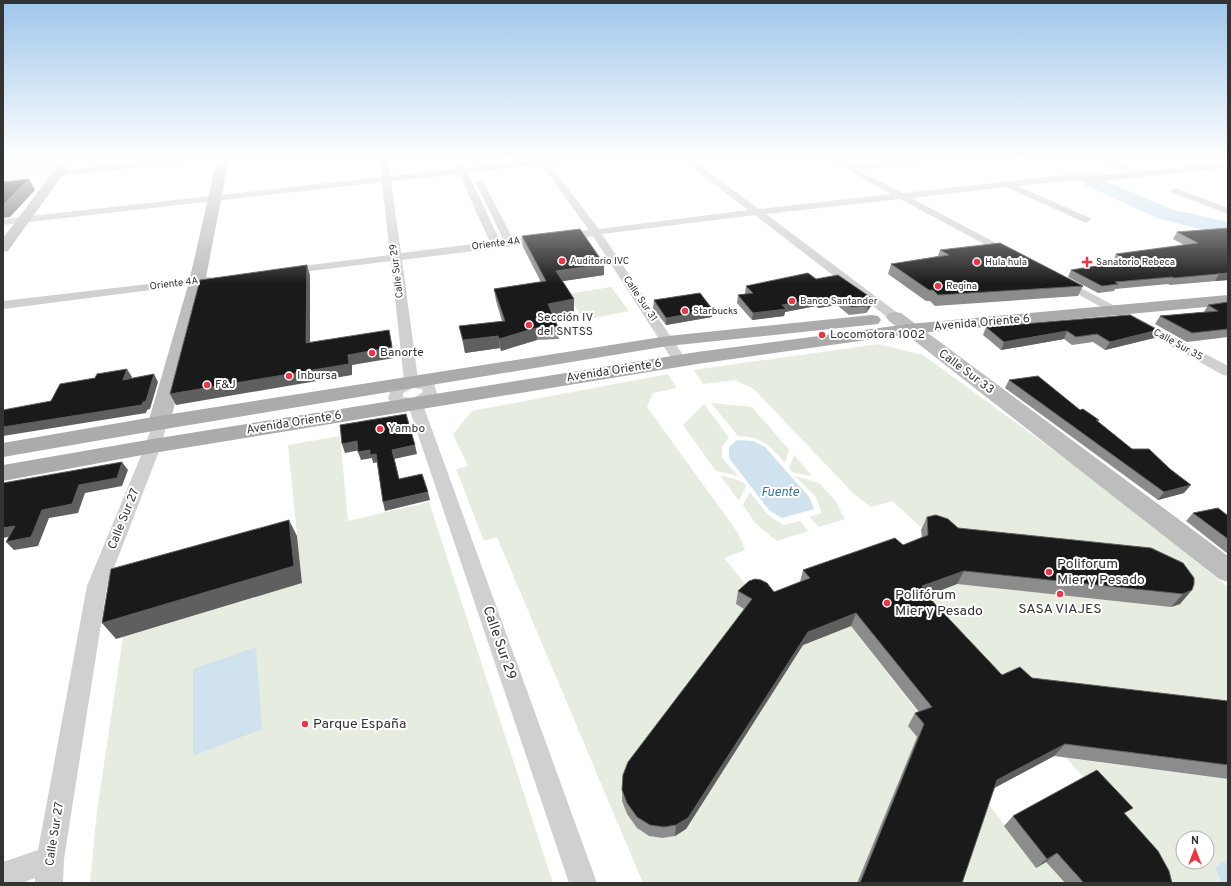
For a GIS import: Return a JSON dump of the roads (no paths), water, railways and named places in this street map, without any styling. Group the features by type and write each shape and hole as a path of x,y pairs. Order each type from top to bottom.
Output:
{"main road":[{"name":"Avenida Oriente 6","path":"3,450 159,423 689,359 902,323 1228,286"},
{"name":"Avenida Oriente 6","path":"3,473 153,446 677,340 902,323 1115,310 1228,300"},
{"path":"677,340 696,346 689,359"}],"street":[{"path":"3,248 38,200"},
{"path":"3,222 202,200"},
{"name":"Calle Sur 27","path":"49,871 97,586 153,446 197,282 214,200"},
{"name":"Calle Sur 29","path":"389,200 413,393 583,883"},
{"path":"479,200 496,244"},
{"path":"485,200 510,243"},
{"name":"Calle Sur 31","path":"572,200 677,340"},
{"name":"Calle Sur 33","path":"741,200 1228,571"},
{"name":"Oriente 4A","path":"276,272 595,231 870,200"},
{"path":"908,200 1020,259"},
{"path":"1042,200 1086,220"},
{"path":"1200,200 1228,211"},
{"name":"Calle Sur 35","path":"1054,278 1228,372"},
{"name":"Oriente 4A","path":"3,305 221,279"},
{"path":"3,876 49,871"}],"water":[{"name":"Fuente","path":"737,440 753,441 765,447 809,497 814,509 782,518 769,510 729,458 729,447"},
{"path":"256,647 262,729 193,756 193,669"},
{"path":"1228,860 1228,883 1222,883 1215,868 1219,864"}],"waterway":[{"path":"1134,200 1164,214 1228,229"}],"place":[{"name":"Auditorio IVC","path":"562,261"},
{"name":"Hula hula","path":"977,262"},
{"name":"Sanatorio Rebeca","path":"1087,262"},
{"name":"Regina","path":"938,286"},
{"name":"Banco Santander","path":"792,301"},
{"name":"Starbucks","path":"685,311"},
{"name":"Sección IV del SNTSS","path":"529,325"},
{"name":"Locomotora 1002","path":"822,335"},
{"name":"Banorte","path":"372,353"},
{"name":"Inbursa","path":"289,376"},
{"name":"F&J","path":"207,385"},
{"name":"Yambo","path":"380,429"},
{"name":"Poliforum Mier y Pesado","path":"1049,572"},
{"name":"SASA VIAJES","path":"1060,594"},
{"name":"Polifórum Mier y Pesado","path":"887,603"},
{"name":"Parque España","path":"305,724"}]}
